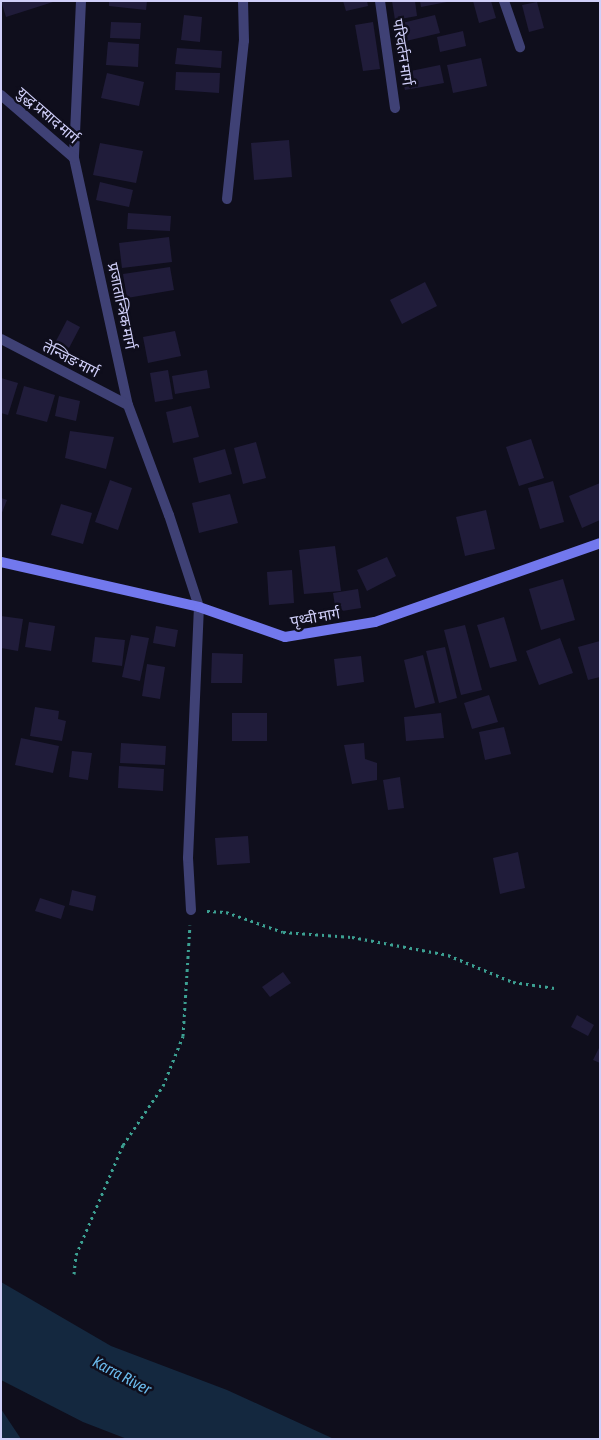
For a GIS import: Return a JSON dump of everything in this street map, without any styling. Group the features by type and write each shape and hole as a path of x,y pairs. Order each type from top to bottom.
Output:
{"street":[{"name":"प्रजातान्त्रिक मार्ग","path":"81,1 74,158 128,405 169,515 199,607"},
{"path":"227,199 244,41 243,1"},
{"name":"परिवर्तन मार्ग","path":"380,1 395,108"},
{"path":"504,1 520,47"},
{"name":"युद्ध प्रसाद मार्ग","path":"1,95 74,158"},
{"name":"तेन्जिङ मार्ग","path":"1,339 128,405"},
{"name":"पृथ्वी मार्ग","path":"1,562 199,607 285,637 375,622 600,543"},
{"path":"191,910 188,858 199,607"}],"path":[{"path":"74,1274 76,1255 123,1145 163,1086 183,1036 191,910 226,912 283,932 352,937 448,955 513,982 555,988"}],"water":[{"name":"Karra River","path":"1,1282 111,1346 227,1390 334,1439 127,1439 83,1422 1,1380"},
{"path":"1,1409 21,1439 1,1439"}],"building":[{"path":"1,1 53,1 53,2 6,17"},
{"path":"109,1 147,1 146,10 109,6"},
{"path":"343,1 367,1 368,6 346,11"},
{"path":"392,1 415,1 417,16 395,20"},
{"path":"420,1 447,1 447,2 421,7"},
{"path":"473,1 491,1 496,18 479,23"},
{"path":"537,2 544,28 529,32 522,5"},
{"path":"184,15 202,17 200,42 181,40"},
{"path":"435,15 440,33 406,41 402,23"},
{"path":"111,22 141,23 140,39 110,38"},
{"path":"373,22 380,69 363,71 355,25"},
{"path":"463,31 466,46 440,52 437,37"},
{"path":"108,42 139,44 138,67 106,65"},
{"path":"177,48 222,51 221,68 175,64"},
{"path":"481,58 487,86 453,93 447,65"},
{"path":"440,65 444,83 405,90 401,73"},
{"path":"176,72 220,73 219,93 175,90"},
{"path":"107,73 144,82 139,106 101,98"},
{"path":"289,140 292,177 254,180 251,143"},
{"path":"100,143 143,151 136,183 93,175"},
{"path":"100,182 133,190 129,207 96,200"},
{"path":"128,213 171,216 170,231 127,229"},
{"path":"169,237 172,262 122,268 119,243"},
{"path":"170,267 174,290 127,298 123,274"},
{"path":"425,282 437,306 402,324 390,300"},
{"path":"67,320 80,327 69,348 56,341"},
{"path":"175,331 181,356 148,363 143,337"},
{"path":"168,370 173,399 155,402 150,373"},
{"path":"207,370 210,388 175,394 172,376"},
{"path":"1,378 18,383 8,415 1,413"},
{"path":"24,386 55,395 47,422 16,414"},
{"path":"59,396 80,401 76,421 55,416"},
{"path":"191,406 199,437 173,443 166,412"},
{"path":"70,431 114,437 106,469 65,458"},
{"path":"531,439 544,478 519,486 506,447"},
{"path":"256,442 266,478 243,484 234,448"},
{"path":"225,449 232,474 199,483 193,458"},
{"path":"110,480 132,488 118,530 95,522"},
{"path":"553,481 564,522 540,529 528,488"},
{"path":"600,483 600,520 582,528 569,496"},
{"path":"230,494 238,523 199,533 192,503"},
{"path":"1,498 7,500 1,515"},
{"path":"61,504 92,513 83,544 51,535"},
{"path":"486,510 495,549 465,556 456,517"},
{"path":"335,546 341,591 304,594 299,550"},
{"path":"387,557 396,576 367,591 357,570"},
{"path":"292,570 294,603 269,605 267,572"},
{"path":"563,579 575,620 541,630 529,589"},
{"path":"358,589 361,608 336,612 333,593"},
{"path":"1,616 23,619 18,651 1,648"},
{"path":"504,617 517,661 490,668 477,625"},
{"path":"29,622 55,626 51,651 25,647"},
{"path":"465,625 482,690 461,695 444,630"},
{"path":"156,626 178,630 175,647 153,643"},
{"path":"131,635 149,638 140,681 122,677"},
{"path":"95,637 125,640 122,666 92,662"},
{"path":"560,638 573,673 539,685 526,651"},
{"path":"600,641 600,677 588,680 578,647"},
{"path":"445,647 457,698 439,703 426,651"},
{"path":"212,653 243,654 242,683 211,683"},
{"path":"423,655 435,703 415,708 404,660"},
{"path":"361,656 364,682 337,686 334,659"},
{"path":"147,664 165,667 160,699 142,696"},
{"path":"489,695 498,722 472,729 464,703"},
{"path":"35,707 59,711 58,719 66,721 62,741 30,736"},
{"path":"232,713 267,713 267,741 232,741"},
{"path":"441,713 444,738 406,741 404,717"},
{"path":"504,727 511,754 485,760 479,732"},
{"path":"21,738 59,746 53,773 15,765"},
{"path":"121,743 166,746 165,765 120,763"},
{"path":"364,743 365,759 377,763 377,780 352,784 344,745"},
{"path":"72,751 92,753 88,780 69,777"},
{"path":"119,766 164,769 163,791 118,788"},
{"path":"400,777 404,808 388,810 383,780"},
{"path":"248,836 250,863 217,865 215,838"},
{"path":"518,852 525,888 500,894 493,858"},
{"path":"72,890 96,896 93,911 69,905"},
{"path":"40,898 65,906 61,919 35,911"},
{"path":"283,972 291,983 270,997 262,987"},
{"path":"577,1015 594,1025 588,1036 571,1027"},
{"path":"600,1046 600,1063 593,1060"}]}
